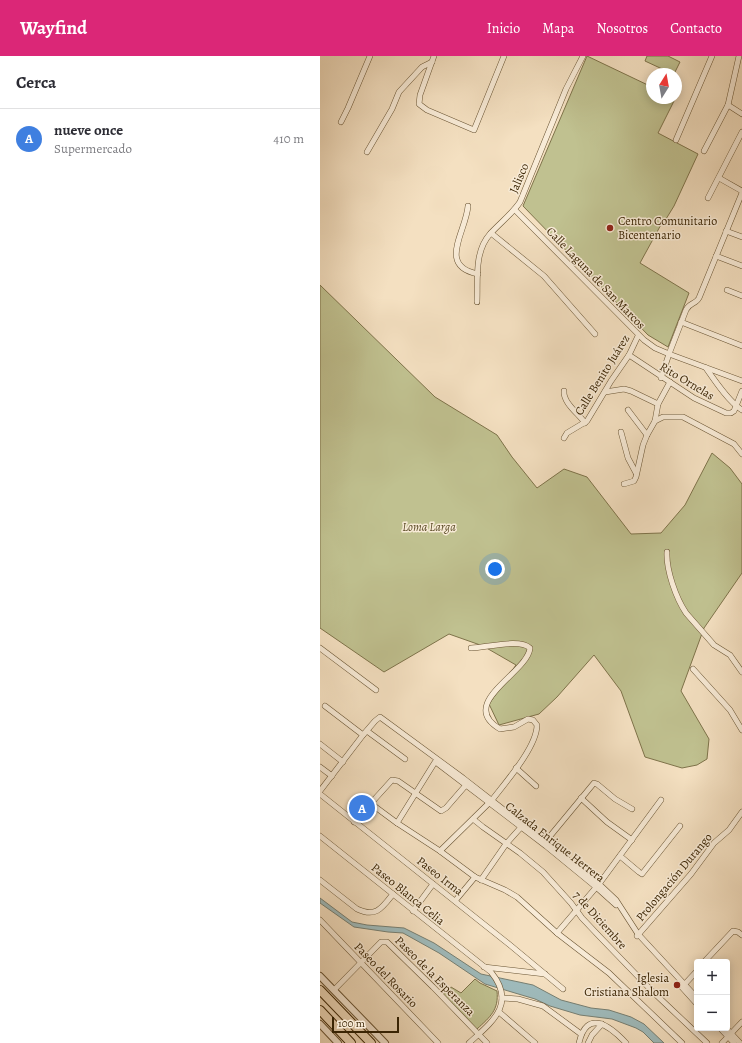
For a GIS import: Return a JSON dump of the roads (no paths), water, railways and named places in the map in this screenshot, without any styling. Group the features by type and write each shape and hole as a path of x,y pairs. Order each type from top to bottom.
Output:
{"highway":[{"path":"320,990 371,1043"},
{"path":"320,1011 324,1020 344,1043"},
{"path":"320,1011 351,1043"}],"street":[{"path":"341,122 370,56"},
{"path":"434,56 420,95 420,104 428,110 474,130 504,56"},
{"name":"Jalisco","path":"477,302 478,260 481,247 491,233 515,210 528,185 566,89 583,56"},
{"path":"676,140 712,56"},
{"path":"704,151 728,106 739,56"},
{"path":"367,152 392,109 398,92 422,67 432,62"},
{"path":"728,106 742,114"},
{"path":"708,198 742,132"},
{"path":"661,378 681,322 689,305 698,300 726,231 740,206 742,192 719,178"},
{"path":"468,206 467,216 456,257 461,267 469,272 478,274"},
{"name":"Calle Laguna de San Marcos","path":"515,210 638,336 655,348 742,381"},
{"path":"726,231 742,237"},
{"path":"491,233 544,276 595,334"},
{"path":"716,256 742,266"},
{"path":"727,290 742,296"},
{"path":"681,322 742,346"},
{"name":"Calle Benito Juárez","path":"564,438 567,433 585,423 605,392 610,381 629,355 638,336"},
{"name":"Rito Ornelas","path":"629,355 661,378 670,382 691,396 723,412 731,413 737,407"},
{"path":"705,367 737,407 742,410"},
{"path":"624,484 634,481 647,435 655,421 658,404 670,382"},
{"path":"605,392 624,389 632,391 658,404"},
{"path":"564,391 564,396 568,403 585,423"},
{"path":"737,407 742,392"},
{"path":"628,410 647,435"},
{"path":"655,421 663,417 683,417 734,444 742,454"},
{"path":"621,432 628,458 636,473"},
{"path":"667,552 666,561 668,572 682,607 714,644 730,655 742,672"},
{"path":"440,851 491,801 516,768 528,749 537,729 537,725 531,719 525,720 514,727 500,729 489,721 486,710 490,698 524,660 530,652 530,648 526,645 514,644 472,648"},
{"path":"320,648 376,690"},
{"path":"693,669 730,710 742,730"},
{"path":"325,706 363,735"},
{"path":"320,793 363,735 379,718"},
{"name":"Calzada Enrique Herrera","path":"379,718 466,785 491,801"},
{"name":"Calzada Enrique Herrera","path":"379,718 491,801 598,885"},
{"path":"367,731 405,759"},
{"path":"320,744 343,762"},
{"path":"397,823 436,762"},
{"path":"320,767 332,776"},
{"path":"516,768 536,786"},
{"path":"354,822 392,780 398,781 441,811 446,808 466,785"},
{"path":"546,841 580,798 594,783 615,799 632,809"},
{"name":"Paseo Irma","path":"320,793 354,822 455,901 563,989"},
{"path":"580,798 607,822 632,840"},
{"path":"557,933 577,912 661,800"},
{"path":"370,803 475,877 517,897 557,933 610,973 682,1043"},
{"name":"Prolongación Durango","path":"637,935 691,874 714,843 729,830 742,812"},
{"name":"7 de Diciembre","path":"473,819 532,862 543,872 599,936 652,991 707,1043"},
{"path":"481,880 506,844 522,826"},
{"name":"Calzada Enrique Herrera","path":"522,826 546,841 616,900 637,935 694,1000"},
{"path":"620,856 642,874 680,826"},
{"name":"Paseo Blanca Celia","path":"320,836 491,972 497,981 502,996"},
{"path":"455,901 475,877"},
{"path":"320,880 364,913 377,911 393,894"},
{"path":"413,911 433,884"},
{"name":"Paseo del Rosario","path":"320,920 438,1043"},
{"path":"707,959 727,935 733,931 736,931 742,935"},
{"name":"Paseo de la Esperanza","path":"334,990 381,942 384,941 389,943 487,1043"},
{"path":"484,967 546,974"},
{"path":"683,986 694,974"},
{"path":"320,976 385,1043"},
{"name":"Calzada Enrique Herrera","path":"683,986 694,995"},
{"path":"469,1043 499,1012 502,996 544,1006 581,1034"},
{"path":"499,1012 535,1043"},
{"path":"722,1043 742,1022"},
{"path":"320,1024 338,1043"},
{"path":"579,1043 581,1034 586,1026 591,1024 602,1024 612,1028 626,1043"},
{"path":"588,1043 592,1035 602,1024"},
{"path":"724,1031 740,1043"},
{"path":"728,1031 734,1043"}],"water":[{"path":"320,898 352,922 367,925 404,928 434,943 481,974 533,985 561,1000 591,1008 609,1010 631,1017 644,1024 664,1043 654,1043 643,1032 636,1028 612,1019 580,1015 550,1006 535,999 485,984 439,953 403,933 354,927 320,903"}],"place":[{"name":"Centro Comunitario Bicentenario","path":"610,228"},
{"name":"nueve once","path":"362,808"},
{"name":"Iglesia Cristiana Shalom","path":"677,985"}],"park label":[{"name":"Loma Larga","path":"429,527"}]}
